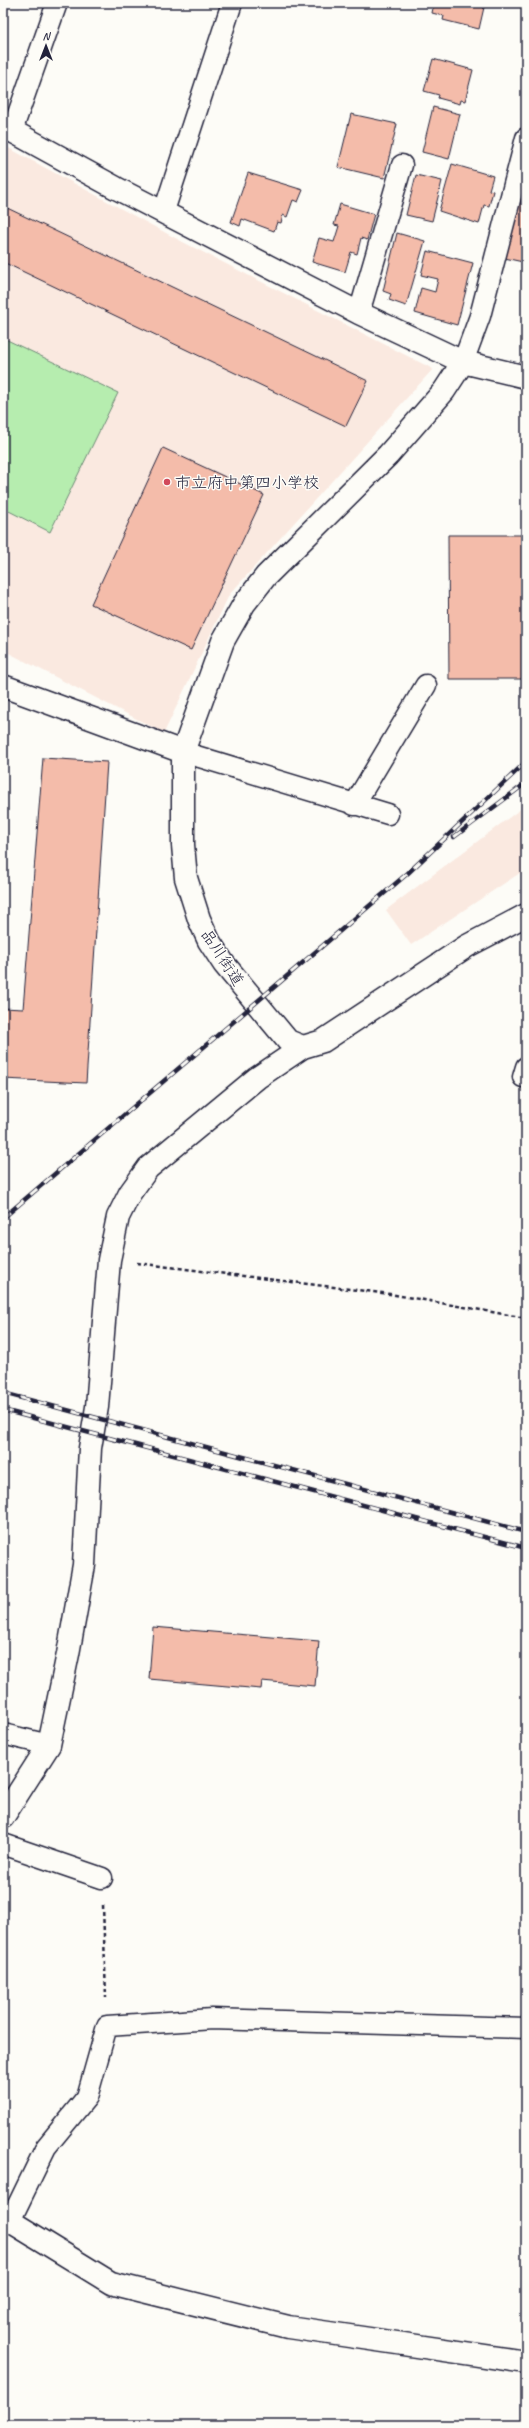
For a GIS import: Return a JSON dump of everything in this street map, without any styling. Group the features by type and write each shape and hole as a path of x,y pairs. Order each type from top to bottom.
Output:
{"street":[{"path":"8,128 116,188 164,211 359,313 463,362 526,377"},
{"name":"品川街道","path":"303,1047 288,1042 268,1019 224,964 209,941 199,919 186,878 183,845 183,752 223,641 244,604 266,576 388,455 444,391 463,362"},
{"path":"3,686 183,752"},
{"path":"3,1817 49,1745 84,1565 90,1448 97,1407 109,1260 118,1217 130,1193 148,1168 257,1078 303,1047 323,1041 467,946 526,915"},
{"path":"7,2221 111,2283 288,2327 526,2362"}],"lane":[{"path":"8,128 57,3"},
{"path":"164,211 232,3"},
{"path":"463,362 480,316 526,138"},
{"path":"359,313 402,165"},
{"path":"354,805 426,685"},
{"path":"183,752 354,805 388,814"},
{"path":"3,1734 49,1745"},
{"path":"3,1844 102,1878"},
{"path":"7,2221 46,2147 87,2097 107,2026 212,2019 526,2028"}],"path":[{"path":"109,1260 390,1294 526,1318"},
{"path":"102,1878 107,2026"}],"shaded area":[{"name":"市立府中第四小学校","path":"3,145 179,240 433,369 229,595 164,733 3,650"},
{"path":"526,805 526,869 411,945 386,910"}],"green space":[{"path":"3,338 118,393 50,532 3,508"}],"building":[{"path":"434,3 485,3 479,29 443,20 444,16 432,13"},
{"path":"433,59 473,70 465,101 461,100 460,104 438,98 439,95 424,91"},
{"path":"433,107 460,114 449,159 422,152"},
{"path":"351,114 397,124 384,178 338,167"},
{"path":"452,164 493,176 489,190 493,191 489,206 484,205 479,224 439,211"},
{"path":"248,173 303,190 298,202 293,200 287,217 283,215 281,223 277,222 274,231 242,219 240,226 231,222"},
{"path":"416,175 442,181 432,221 406,215"},
{"path":"520,193 526,194 526,253 523,262 500,257"},
{"path":"340,204 374,214 367,240 361,238 357,254 351,252 345,272 312,262 319,238 334,242 339,226 334,225"},
{"path":"3,206 368,381 346,426 3,262"},
{"path":"397,233 425,241 406,306 389,300 391,294 383,291"},
{"path":"427,251 473,263 457,325 415,313 421,288 435,292 438,279 421,275"},
{"path":"163,448 264,495 191,650 91,604"},
{"path":"448,535 526,535 526,679 449,679"},
{"path":"43,758 107,762 86,1083 3,1079 3,1008 23,1009"},
{"path":"153,1627 319,1641 315,1686 262,1681 261,1689 149,1679"}],"railway":[{"path":"3,1218 408,873 526,762"},
{"path":"454,837 526,783"},
{"path":"3,1393 526,1532"},
{"path":"3,1410 526,1548"}],"place":[{"name":"市立府中第四小学校","path":"167,482"}]}
